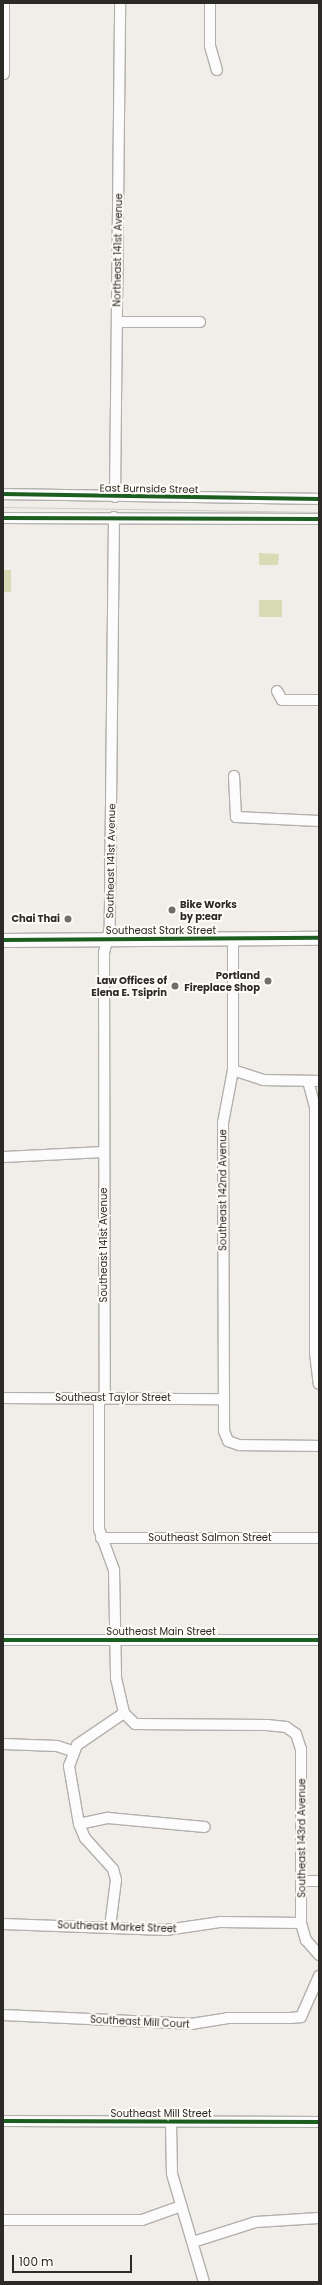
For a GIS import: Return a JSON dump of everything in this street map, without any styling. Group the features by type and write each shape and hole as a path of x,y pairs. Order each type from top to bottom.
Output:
{"main road":[{"name":"Southeast Stark Street","path":"3,940 319,938"}],"street":[{"path":"4,3 4,74"},
{"name":"Northeast 141st Avenue","path":"115,497 120,3"},
{"path":"210,3 210,46 217,70"},
{"path":"117,322 200,322"},
{"name":"East Burnside Street","path":"3,494 115,497 319,499"},
{"path":"3,518 114,517 319,520"},
{"name":"Southeast 141st Avenue","path":"114,517 107,939 104,952 102,1398 98,1404 101,1538 114,1570 116,1678 124,1713"},
{"path":"277,691 282,700 319,700"},
{"path":"234,776 236,817 319,821"},
{"name":"Southeast 142nd Avenue","path":"232,939 233,1070 223,1122 224,1431 228,1441 239,1445 319,1446"},
{"path":"233,1070 263,1080 319,1081"},
{"path":"308,1081 315,1108 317,1353 319,1384"},
{"path":"3,1157 104,1152"},
{"name":"Southeast Taylor Street","path":"3,1398 224,1399"},
{"name":"Southeast Salmon Street","path":"101,1538 319,1538"},
{"name":"Southeast Main Street","path":"3,1640 319,1640"},
{"path":"110,1927 116,1880 113,1868 85,1838 79,1824 70,1781 72,1751 83,1738 124,1713"},
{"name":"Southeast 143rd Avenue","path":"124,1713 135,1724 144,1725 281,1726 292,1730 301,1744 302,1923 306,1940 319,1955"},
{"path":"3,1744 57,1746 72,1751"},
{"path":"79,1824 108,1818 205,1827"},
{"path":"302,1881 319,1881"},
{"name":"Southeast Market Street","path":"3,1924 166,1930 221,1922 302,1923"},
{"name":"Southeast Mill Court","path":"3,2015 191,2024 227,2018 300,2017 319,1976"},
{"name":"Southeast Mill Street","path":"3,2121 319,2122"},
{"path":"171,2122 171,2169 204,2282"},
{"path":"3,2220 134,2221 181,2206"},
{"path":"192,2242 256,2222 319,2218"}],"green space":[{"path":"259,553 279,554 278,565 259,565"},
{"path":"3,570 11,570 11,592 3,592"},
{"path":"259,600 282,600 282,617 259,617"}],"tram line":[{"path":"3,507 319,512"}],"cycle path":[{"path":"3,494 319,499"},
{"path":"3,518 319,519"},
{"path":"3,940 319,938"},
{"path":"3,1640 319,1640"},
{"path":"3,2121 319,2122"}],"place":[{"name":"Bike Works by p:ear","path":"172,910"},
{"name":"Chai Thai","path":"68,919"},
{"name":"Portland Fireplace Shop","path":"268,981"},
{"name":"Law Offices of Elena E. Tsiprin","path":"175,986"}]}
